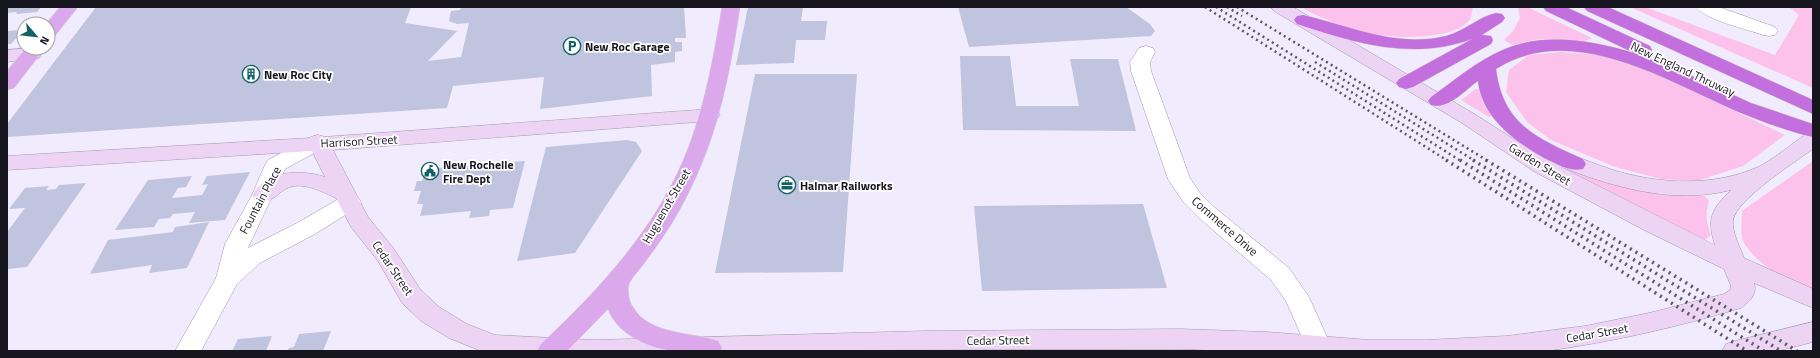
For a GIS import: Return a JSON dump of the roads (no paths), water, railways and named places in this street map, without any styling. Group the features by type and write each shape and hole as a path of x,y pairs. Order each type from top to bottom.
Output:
{"highway":[{"name":"New England Thruway","path":"1552,7 1750,106"},
{"name":"New England Thruway","path":"1593,7 1813,108"},
{"path":"1303,20 1369,41 1417,45 1457,40 1478,31 1495,13"},
{"path":"1406,83 1481,42 1491,31 1495,13"},
{"path":"1438,101 1486,68 1512,53 1524,49 1557,45 1593,48 1631,58 1666,70 1813,131"},
{"path":"1486,68 1489,96 1503,118 1534,143 1575,164"}],"main road":[{"path":"56,23 69,7"},
{"name":"Huguenot Street","path":"552,350 617,281 658,225 684,180 710,115 731,7"},
{"name":"Garden Street","path":"1280,7 1575,185 1735,264 1813,299"},
{"path":"7,84 30,56"},
{"name":"Harrison Street","path":"7,163 318,142 386,140 710,115"},
{"path":"1469,120 1575,164 1632,182 1684,189 1714,186 1766,172"},
{"path":"1735,264 1722,231 1722,219 1732,202 1766,172 1813,139"},
{"name":"Cedar Street","path":"318,142 359,221 386,255 411,296 430,314 458,331 487,344 552,350 863,347 1157,339 1267,342 1320,348 1370,350 1463,348 1551,341 1616,330 1732,301 1741,295 1743,291 1742,280 1735,264"},
{"path":"263,195 284,180 300,177 347,198"},
{"path":"617,281 617,299 622,312 634,326 652,335 709,348"},
{"path":"1735,351 1813,332"}],"street":[{"path":"1705,7 1717,13 1769,32"},
{"name":"Commerce Drive","path":"1146,52 1140,62 1141,70 1179,179 1192,198 1206,212 1280,274 1297,297 1320,348"},
{"name":"Fountain Place","path":"188,351 228,278 237,244 263,195 276,164 318,142"},
{"name":"Fountain Place","path":"228,278 252,257 270,246 307,228 347,198"}],"railway":[{"path":"1205,7 1448,161"},
{"path":"1216,7 1461,161"},
{"path":"1227,7 1242,16"},
{"path":"1237,7 1488,161"},
{"path":"1315,62 1475,161"},
{"path":"1446,160 1747,351"},
{"path":"1460,160 1764,351"},
{"path":"1473,160 1781,351"},
{"path":"1486,160 1797,351"}],"place":[{"name":"New Roc Garage","path":"572,46"},
{"name":"New Roc City","path":"251,74"},
{"name":"New Rochelle Fire Dept","path":"430,171"},
{"name":"Halmar Railworks","path":"787,185"}]}
